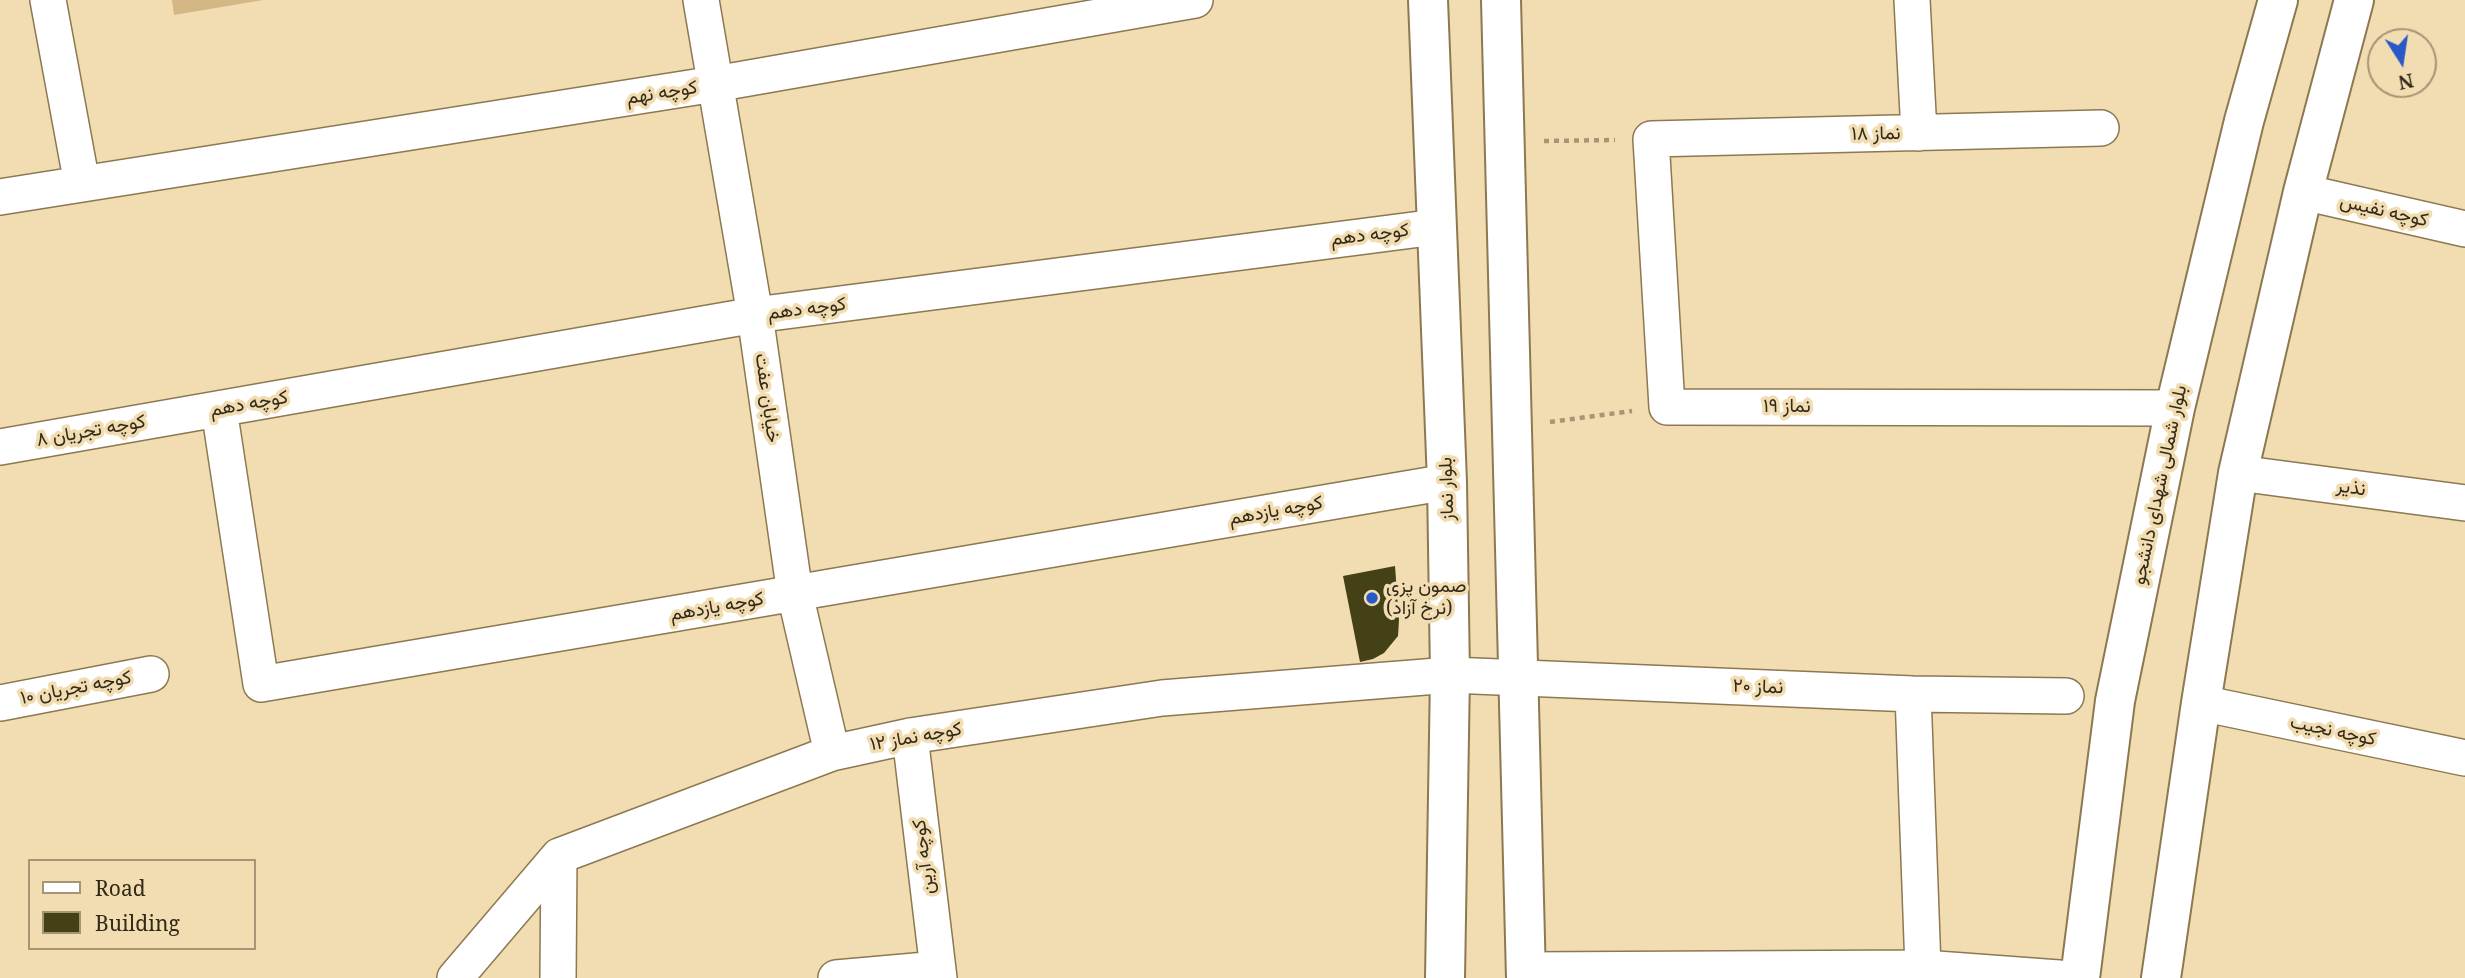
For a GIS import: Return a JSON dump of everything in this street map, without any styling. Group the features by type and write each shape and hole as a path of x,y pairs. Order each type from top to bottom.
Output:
{"main road":[{"name":"بلوار نماز","path":"1428,0 1447,482 1450,675 1445,978"},
{"path":"1501,0 1525,974"},
{"name":"بلوار شمالی شهدای دانشجو","path":"2080,978 2115,701 2175,408 2244,121 2278,0"},
{"path":"2161,978 2238,474 2303,192 2354,0"}],"street":[{"path":"48,0 82,184"},
{"name":"خیابان عفت","path":"701,0 755,315 795,594 832,753"},
{"name":"کوچه نهم","path":"0,197 715,84 1195,0"},
{"path":"1912,0 1919,133"},
{"name":"نماز ۱۸","path":"1651,139 2101,128"},
{"path":"1651,139 1667,407"},
{"name":"کوچه نفیس","path":"2303,192 2465,229"},
{"name":"کوچه دهم","path":"183,415 755,315 1436,227"},
{"name":"نماز ۱۹","path":"1667,407 2175,408"},
{"name":"کوچه یازدهم","path":"219,409 261,684 1447,482"},
{"name":"کوچه تجریان ۸","path":"0,447 183,415"},
{"name":"نذیر","path":"2238,474 2465,503"},
{"name":"کوچه تجریان ۱۰","path":"0,703 151,674"},
{"name":"نماز ۲۰","path":"1450,675 1913,694 2066,696"},
{"name":"کوچه نماز ۱۲","path":"455,978 559,856 832,753 910,736 1162,698 1450,675"},
{"path":"1913,694 1923,968"},
{"name":"کوچه نجیب","path":"2201,703 2465,758"},
{"name":"کوچه آرین","path":"910,736 938,974"},
{"path":"558,978 559,856"},
{"path":"1525,974 1923,968 2059,978"},
{"path":"836,978 938,974"}],"path":[{"path":"1504,142 1651,139"},
{"path":"1513,426 1667,407"}],"shaded area":[{"path":"172,0 263,0 174,15"}],"building":[{"name":"صمون پزی (نرخ آزاد)","path":"1395,566 1398,636 1384,653 1360,662 1343,576"}],"place":[{"name":"صمون پزی (نرخ آزاد)","path":"1372,598"}]}
